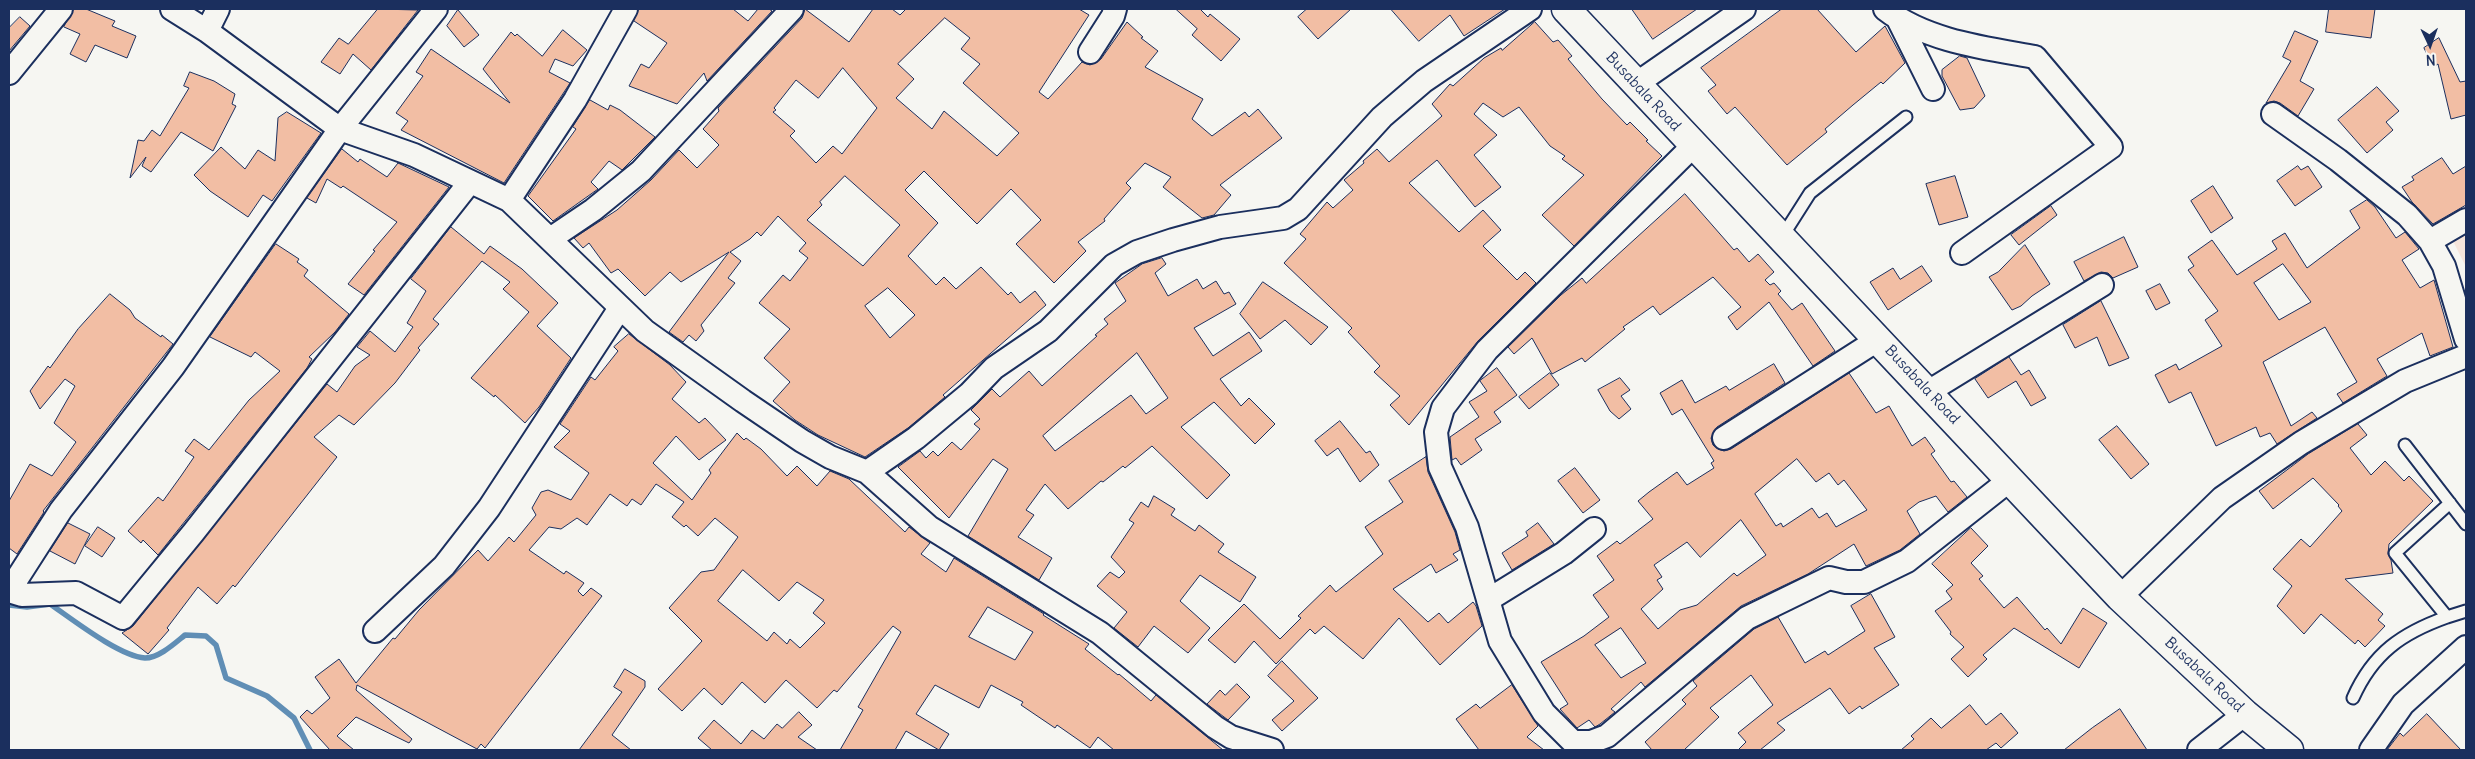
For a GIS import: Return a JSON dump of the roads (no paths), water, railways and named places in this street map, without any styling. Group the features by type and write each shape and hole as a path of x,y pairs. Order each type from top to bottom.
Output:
{"street":[{"path":"9,73 61,9"},
{"path":"172,9 206,31 340,129 414,155 509,200 645,331 802,441 830,457 867,472 929,527 1100,633 1215,727 1231,737 1272,750"},
{"path":"206,31 218,9"},
{"path":"436,9 340,129 173,367 61,510 9,591 22,596 76,593 123,618 193,533 470,182"},
{"path":"509,200 575,100 626,9"},
{"path":"550,239 593,210 641,171 792,9"},
{"path":"1090,52 1113,16 1115,9"},
{"path":"867,472 916,438 969,394 994,368 1048,331 1114,265 1137,252 1174,240 1220,227 1284,218 1298,209 1382,117 1424,81 1530,9"},
{"name":"Busabala Road","path":"1566,9 1693,146 1782,237 2011,479 2120,597 2245,714 2289,750"},
{"path":"1636,84 1744,9"},
{"path":"1892,14 1933,89"},
{"path":"1892,14 1965,45 2035,56 2111,147 1962,253"},
{"path":"2273,114 2338,160 2407,215 2430,241 2444,266 2466,339"},
{"path":"1693,146 1487,350 1443,408 1436,432 1440,467 1467,527 1500,641 1544,713 1573,742 1591,742 1607,736 1747,618 1829,578 1846,582 1864,582 1906,561 2011,479"},
{"path":"2430,241 2466,220"},
{"path":"1928,392 2102,286"},
{"path":"375,631 444,566 489,508 620,308"},
{"path":"1724,438 1879,339"},
{"path":"2120,597 2222,498 2301,443 2405,381 2466,356"},
{"path":"1488,600 1564,553 1594,529"},
{"path":"2371,750 2403,704 2466,647"},
{"path":"2199,750 2245,714"}],"lane":[{"path":"1782,237 1810,193 1906,117"},
{"path":"2405,445 2466,524"},
{"path":"2448,617 2395,552 2450,502"},
{"path":"2353,698 2361,680 2376,659 2397,640 2428,624 2466,611"}],"waterway":[{"path":"9,605 27,607 50,604 109,644 134,656 145,658 156,656 185,635 206,636 216,645 226,678 267,696 294,718 310,750"}]}
